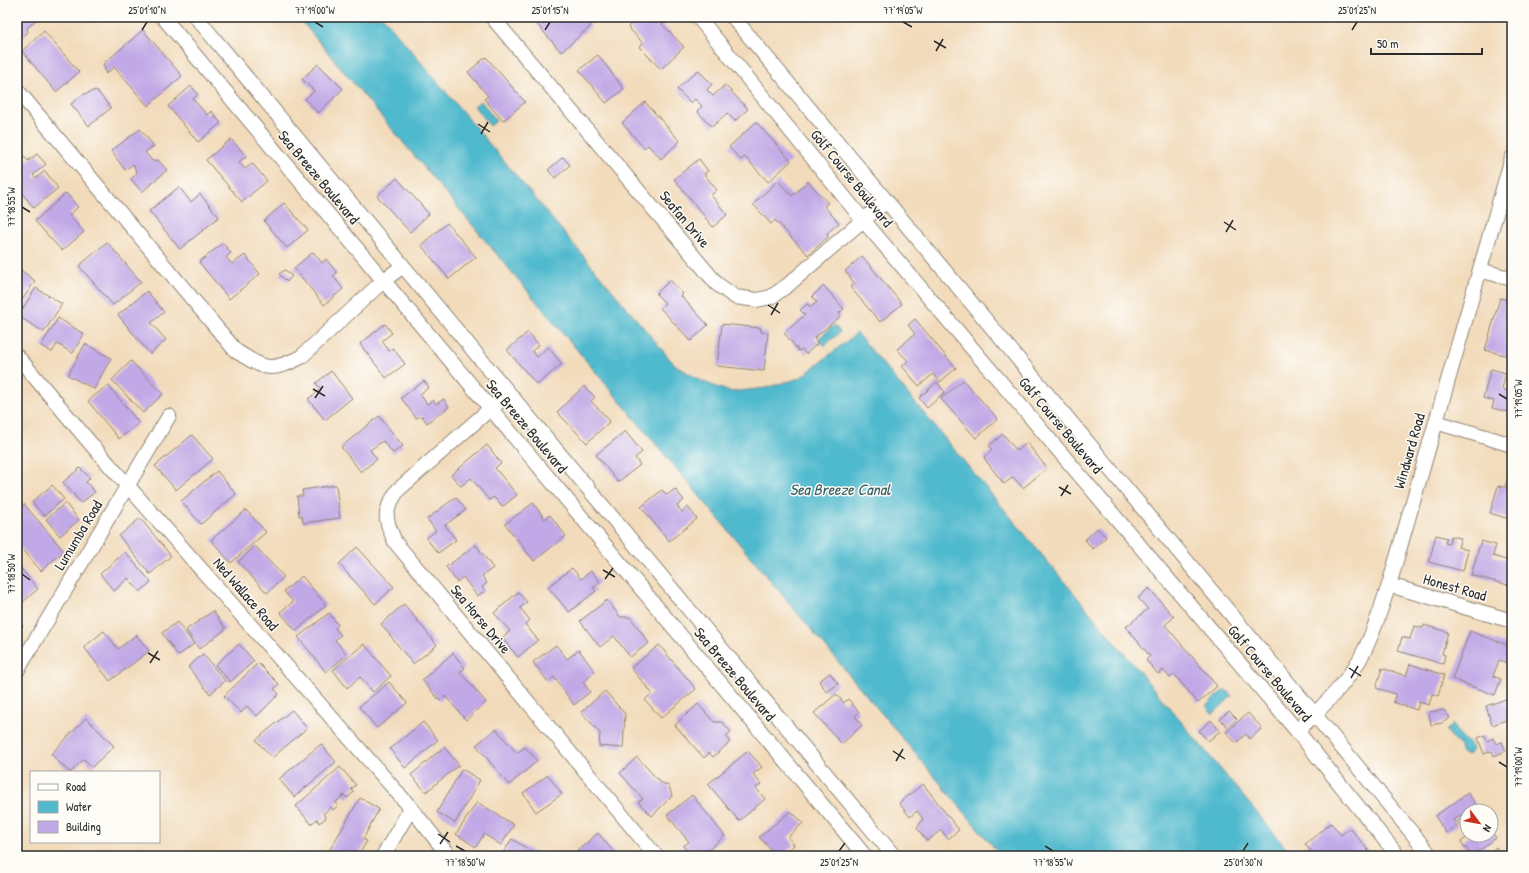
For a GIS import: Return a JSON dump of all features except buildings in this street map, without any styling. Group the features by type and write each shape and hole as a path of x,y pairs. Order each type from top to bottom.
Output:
{"street":[{"name":"Sea Breeze Boulevard","path":"163,17 865,856"},
{"name":"Sea Breeze Boulevard","path":"196,17 894,856"},
{"name":"Seafan Drive","path":"492,17 717,284 735,297 757,300 771,297 788,285 887,201"},
{"name":"Golf Course Boulevard","path":"698,17 863,220 1297,731 1398,856"},
{"name":"Golf Course Boulevard","path":"733,17 1431,856"},
{"path":"17,90 236,351 257,364 271,368 287,364 301,357 384,281 403,266"},
{"name":"Windward Road","path":"1297,731 1315,715 1349,675 1364,653 1376,624 1389,585 1512,158"},
{"path":"1480,270 1512,279"},
{"name":"Ned Wallace Road","path":"17,356 127,485 411,808 449,856"},
{"name":"Sea Horse Drive","path":"509,394 398,490 388,505 386,522 395,542 656,856"},
{"name":"Lumumba Road","path":"17,672 169,416"},
{"path":"1436,422 1512,445"},
{"name":"Honest Road","path":"1389,585 1512,621"},
{"path":"383,856 411,808"}],"water":[{"name":"Sea Breeze Canal","path":"298,17 383,17 674,364 701,381 730,392 766,388 800,378 857,333 1293,856 1001,856"},
{"path":"481,101 496,121 490,126 474,106"},
{"path":"834,325 840,332 824,346 818,339"},
{"path":"1225,689 1232,696 1213,714 1206,706"},
{"path":"1453,724 1458,734 1471,746 1472,749 1469,754 1462,753 1460,746 1446,731"}]}
